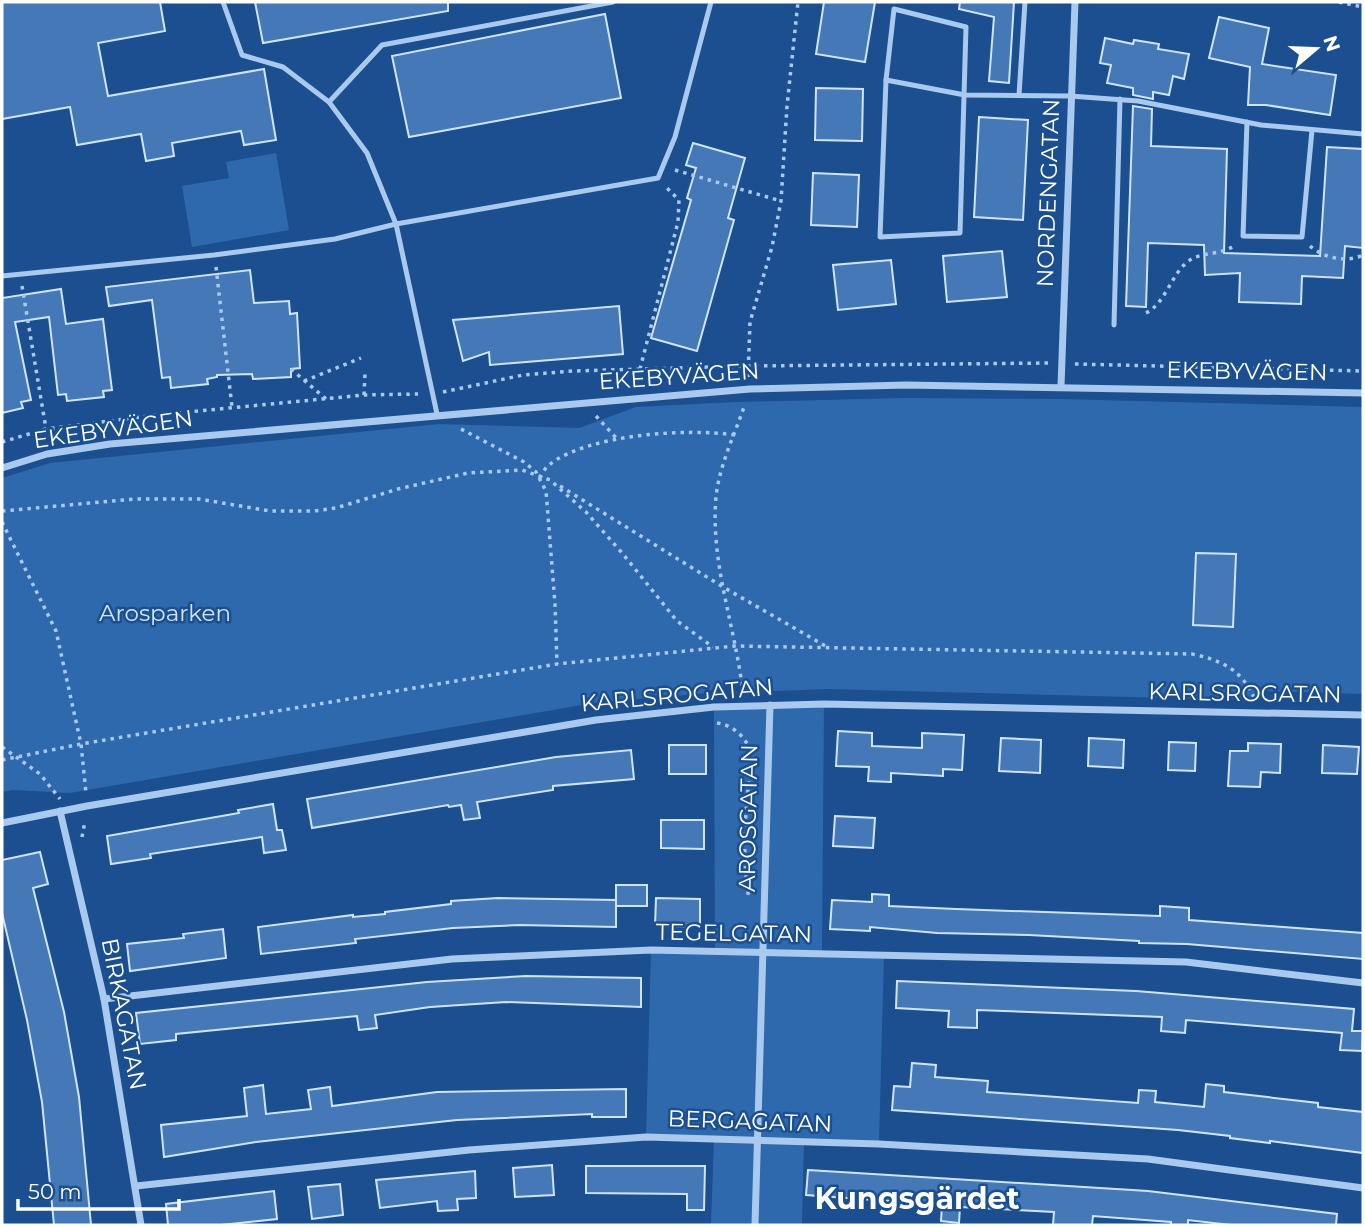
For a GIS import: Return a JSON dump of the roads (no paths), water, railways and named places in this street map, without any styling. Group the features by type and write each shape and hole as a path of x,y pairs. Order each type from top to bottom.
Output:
{"street":[{"name":"NORDENGATAN","path":"1061,386 1075,2"},
{"name":"EKEBYVÄGEN","path":"2,468 47,454 110,444 750,389 906,385 1061,386 1363,393"},
{"name":"KARLSROGATAN","path":"2,823 87,806 596,720 714,707 824,704 1363,715"},
{"name":"AROSGATAN","path":"755,1225 770,705"},
{"name":"BIRKAGATAN","path":"64,810 104,999 141,1225"},
{"name":"TEGELGATAN","path":"104,999 452,959 651,950 1186,962 1363,983"},
{"name":"BERGAGATAN","path":"136,1186 483,1149 646,1137 758,1139 1148,1159 1363,1188"}],"lane":[{"path":"223,2 242,55 283,67 329,102 367,153 396,224 437,414"},
{"path":"329,102 382,44 613,2"},
{"path":"2,276 214,255 335,239 396,224 658,178 675,137 711,2"},
{"path":"1019,95 1025,2"},
{"path":"894,9 966,27 965,95 960,233 880,237 887,80 894,9"},
{"path":"887,80 965,95 1070,96 1138,101 1247,122 1363,134"},
{"path":"1114,325 1120,99"},
{"path":"1247,122 1243,236 1301,237 1312,130"}],"district":[{"name":"Kungsgärdet","path":"917,1199"}],"park label":[{"name":"Arosparken","path":"165,613"}]}
